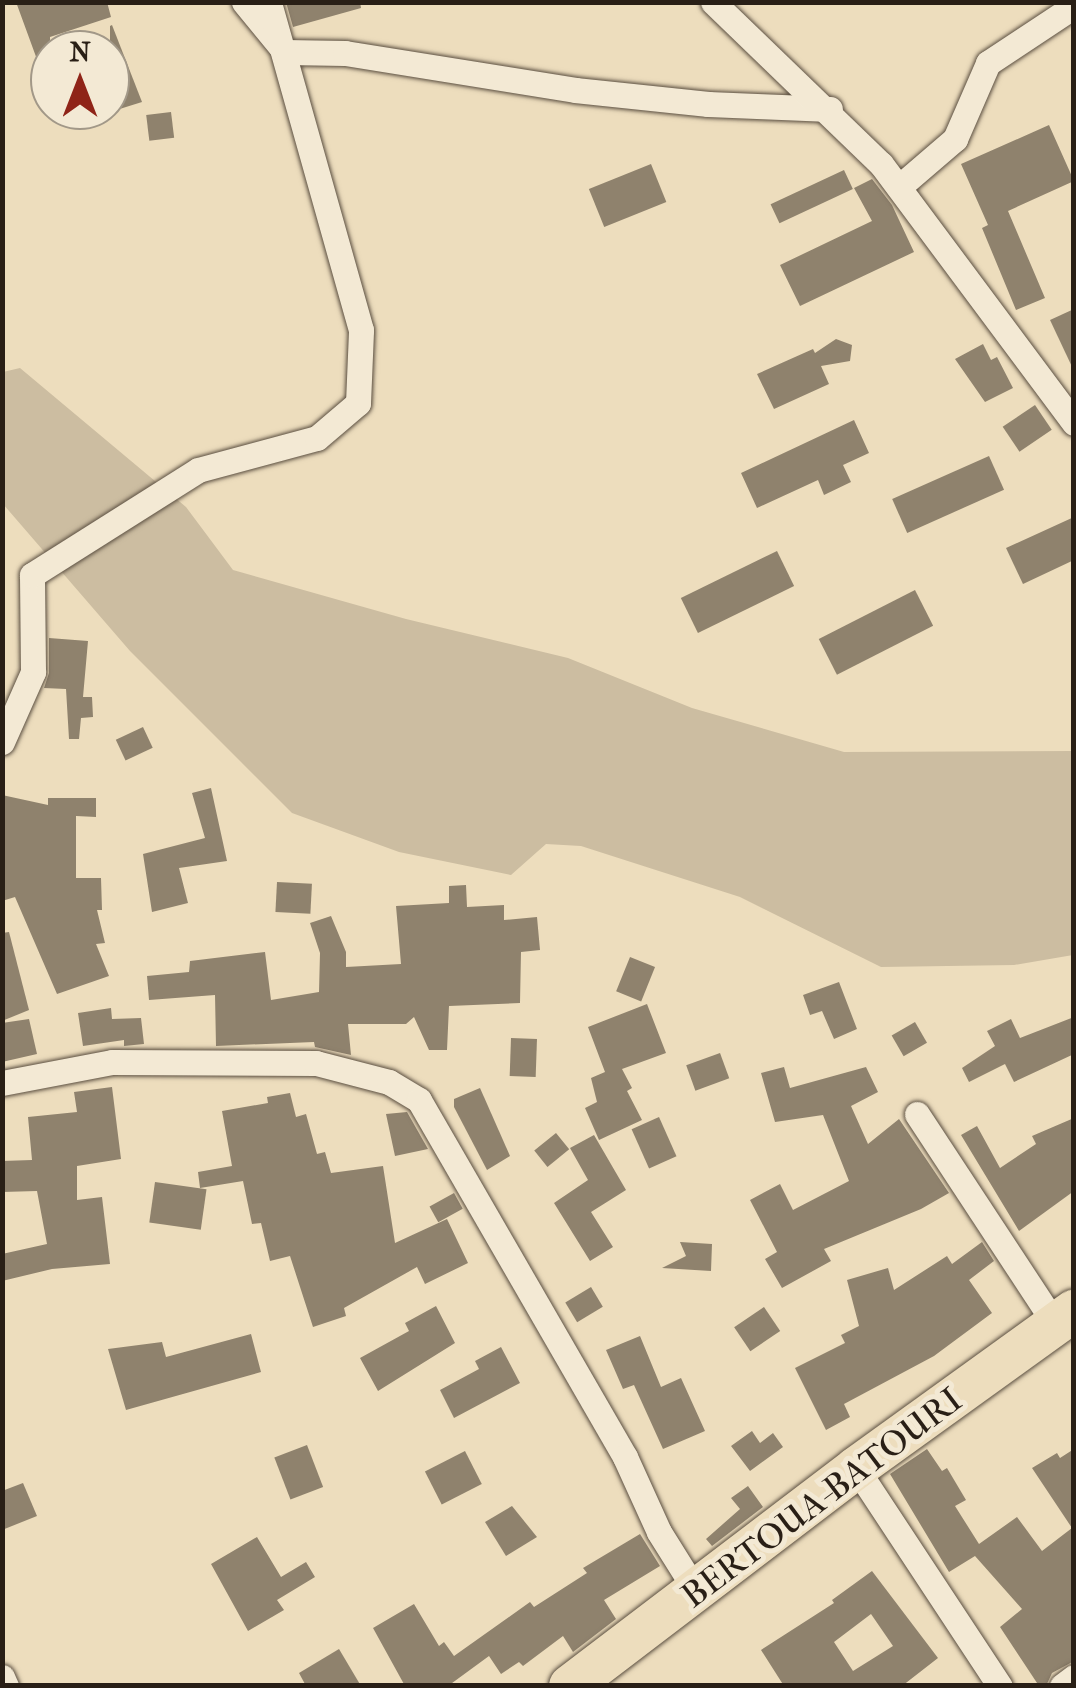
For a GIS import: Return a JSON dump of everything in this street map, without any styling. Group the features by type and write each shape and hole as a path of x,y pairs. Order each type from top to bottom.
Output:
{"highway":[{"name":"BERTOUA-BATOURI","path":"570,1686 856,1468 1064,1318"}],"street":[{"path":"244,2 285,52 345,54 575,90 708,104 830,110"},
{"path":"2,742 33,672 32,575 198,470 317,438 358,403 362,330 270,2"},
{"path":"713,2 830,110 900,187 1074,423"},
{"path":"900,187 955,139 988,63 1074,6"},
{"path":"2,1082 112,1062 316,1063 388,1082 420,1100 625,1457 658,1532 696,1591"},
{"path":"917,1114 1064,1318"},
{"path":"856,1468 1000,1686"},
{"path":"2,1677 6,1686"},
{"path":"1062,1686 1074,1677"}],"shaded area":[{"path":"20,368 186,507 233,570 406,619 568,658 692,708 844,752 1073,751 1073,955 1014,965 881,967 740,897 581,846 546,844 511,875 399,852 292,813 130,651 3,504 3,372"}],"building":[{"path":"16,2 107,2 111,17 71,30 30,30 30,40"},
{"path":"286,2 360,2 361,8 293,27"},
{"path":"130,71 142,102 130,106"},
{"path":"171,112 174,138 149,141 146,115"},
{"path":"1049,125 1074,181 1008,211 1045,298 1016,310 982,228 988,225 961,164"},
{"path":"651,164 666,202 604,227 589,189"},
{"path":"844,170 853,189 779,223 771,204"},
{"path":"872,179 892,205 914,252 800,306 780,265 872,221 854,188"},
{"path":"1074,309 1074,371 1050,320"},
{"path":"836,339 852,345 850,361 821,366 829,384 774,409 757,374 813,349 815,353"},
{"path":"983,344 991,360 997,357 1013,388 985,402 955,359"},
{"path":"1035,405 1052,430 1019,452 1003,427"},
{"path":"854,420 869,453 843,465 851,482 824,495 818,480 757,508 741,473"},
{"path":"989,456 1004,490 907,533 892,499"},
{"path":"1074,517 1074,560 1023,584 1006,548"},
{"path":"777,551 794,586 698,633 681,598"},
{"path":"915,590 933,626 837,675 819,639"},
{"path":"49,638 88,641 83,697 92,697 93,717 81,718 79,739 69,739 66,689 44,688 49,673"},
{"path":"143,727 153,748 126,761 116,740"},
{"path":"211,788 227,861 179,868 188,903 152,912 143,854 205,838 192,793"},
{"path":"2,795 48,805 48,798 96,798 96,817 76,816 76,878 101,878 102,910 97,910 105,943 96,944 109,976 57,994 15,897 2,901"},
{"path":"277,882 312,884 310,914 275,912"},
{"path":"466,885 467,907 504,905 504,920 537,917 540,950 521,952 520,1003 449,1006 447,1050 429,1050 414,1017 406,1024 348,1024 351,1055 315,1047 314,1042 216,1046 215,995 149,1000 147,976 189,972 190,961 265,952 271,1000 319,992 320,953 310,923 331,916 346,952 346,967 401,964 396,906 449,903 449,886"},
{"path":"9,932 29,1010 2,1021 2,933"},
{"path":"630,957 655,967 641,1001 616,991"},
{"path":"839,982 857,1029 834,1039 822,1011 810,1015 803,995"},
{"path":"647,1004 666,1053 622,1069 632,1088 627,1091 642,1120 599,1140 585,1108 597,1102 591,1078 605,1072 588,1027"},
{"path":"111,1008 112,1019 141,1018 144,1044 124,1046 124,1040 83,1046 78,1013"},
{"path":"1074,1017 1074,1054 1014,1082 1005,1064 969,1082 962,1068 995,1046 987,1031 1011,1019 1020,1038"},
{"path":"29,1019 37,1054 2,1062 2,1023"},
{"path":"915,1022 927,1043 904,1056 892,1036"},
{"path":"511,1038 537,1039 536,1077 510,1076"},
{"path":"720,1053 729,1078 695,1091 686,1065"},
{"path":"784,1067 790,1088 866,1067 878,1092 851,1106 868,1144 899,1119 949,1193 921,1209 824,1249 831,1261 782,1288 765,1259 777,1252 750,1200 780,1184 793,1210 849,1181 823,1115 775,1122 761,1073"},
{"path":"112,1087 121,1159 77,1166 77,1200 102,1197 110,1264 52,1269 2,1281 2,1254 47,1244 37,1191 2,1192 2,1161 32,1160 28,1117 77,1112 74,1092"},
{"path":"480,1088 510,1156 487,1170 454,1107 454,1099"},
{"path":"290,1093 296,1117 306,1114 317,1154 325,1152 331,1173 383,1166 395,1243 447,1219 468,1263 425,1284 417,1267 344,1308 346,1316 313,1327 290,1256 270,1261 261,1223 252,1224 243,1181 200,1188 198,1172 232,1166 222,1111 268,1103 267,1097"},
{"path":"407,1112 428,1149 395,1156 386,1114"},
{"path":"659,1117 676,1156 649,1168 632,1129"},
{"path":"1074,1118 1074,1191 1019,1231 961,1135 977,1126 1000,1168 1036,1144 1032,1136"},
{"path":"556,1133 569,1149 547,1167 534,1151"},
{"path":"594,1135 626,1190 591,1212 613,1247 590,1261 554,1203 588,1180 570,1148"},
{"path":"155,1182 206,1189 201,1230 149,1223"},
{"path":"454,1193 463,1209 438,1222 430,1207"},
{"path":"680,1242 712,1244 711,1271 662,1268 686,1256"},
{"path":"982,1242 994,1261 969,1280 992,1313 934,1356 844,1404 850,1417 826,1430 795,1368 845,1343 841,1335 859,1326 847,1280 888,1268 894,1290 947,1256 952,1264"},
{"path":"591,1287 603,1307 577,1322 565,1302"},
{"path":"436,1306 455,1343 378,1391 360,1358 409,1331 405,1323"},
{"path":"764,1307 780,1331 750,1351 734,1327"},
{"path":"251,1334 261,1372 126,1410 108,1349 162,1342 166,1357"},
{"path":"640,1336 661,1387 681,1378 705,1431 663,1449 634,1385 623,1389 606,1350"},
{"path":"501,1347 520,1383 454,1418 440,1390 479,1369 475,1361"},
{"path":"752,1431 760,1443 773,1433 783,1447 750,1471 731,1446"},
{"path":"307,1445 323,1487 290,1500 274,1458"},
{"path":"927,1449 942,1471 947,1468 966,1500 955,1506 979,1544 1017,1517 1042,1551 1072,1528 1032,1468 1057,1453 1060,1458 1074,1449 1074,1661 1052,1673 1046,1686 1039,1686 1000,1627 1022,1609 975,1556 949,1572 890,1474"},
{"path":"465,1451 482,1484 442,1504 425,1471"},
{"path":"23,1483 37,1516 2,1530 2,1491"},
{"path":"748,1486 763,1507 712,1546 706,1539 740,1509 731,1498"},
{"path":"512,1506 537,1537 506,1556 485,1522"},
{"path":"640,1534 660,1566 604,1600 616,1619 573,1652 563,1636 523,1666 519,1662 501,1674 489,1656 448,1686 405,1686 373,1628 414,1604 439,1646 444,1642 454,1656 530,1602 534,1607 587,1573 583,1568"},
{"path":"257,1537 281,1577 306,1562 315,1577 277,1600 284,1610 248,1631 211,1564"},
{"path":"872,1571 938,1658 902,1686 784,1686 761,1650 834,1603 832,1600","holes":["871,1614 893,1646 853,1671 834,1642"]},
{"path":"339,1649 361,1686 306,1686 299,1673"}]}
